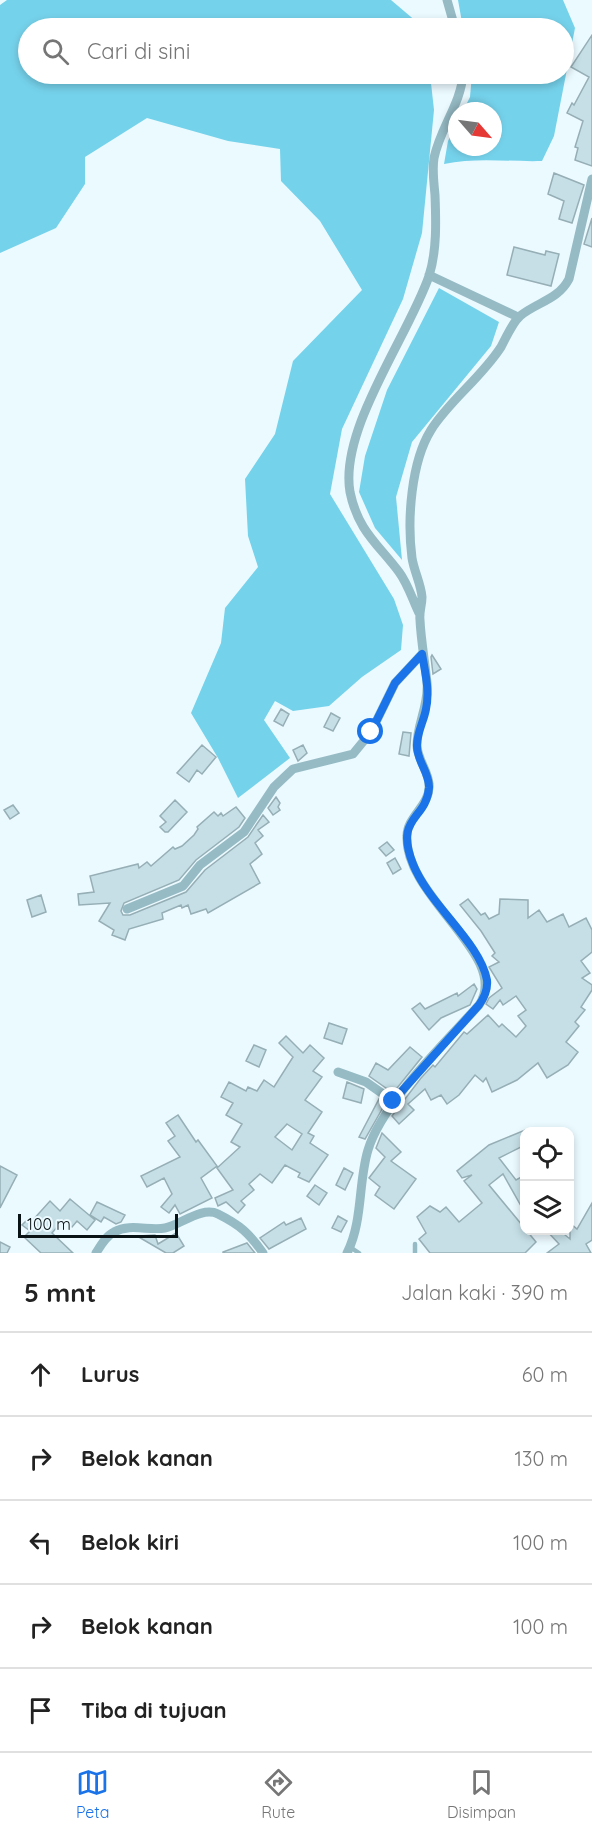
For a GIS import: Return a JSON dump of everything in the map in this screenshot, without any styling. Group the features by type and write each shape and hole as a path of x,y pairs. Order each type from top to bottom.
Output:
{"street":[{"path":"447,0 452,18"},
{"path":"420,616 400,573 377,549 363,529 350,491 352,453 363,420 429,275 437,225 433,161 440,135 462,93 462,84"},
{"path":"349,1250 368,1149 393,1101 479,1005 484,998 487,982 477,956 420,879 407,847 406,834 410,821 429,792 427,775 417,745 426,708 427,684 422,654 420,616 422,597 412,557 412,500 421,448 444,413 492,359 518,317 563,290 569,279 592,179"},
{"path":"429,275 518,317"},
{"path":"128,909 183,886 200,865 244,832 274,787 293,770 353,754 371,732 395,683 422,654"},
{"path":"338,1072 366,1082 393,1101"},
{"path":"96,1253 103,1242 115,1231 131,1228 164,1229 207,1212 217,1213 242,1226 263,1253"}],"lane":[{"path":"415,1244 415,1253"},
{"path":"349,1250 359,1253"}],"shaded area":[{"path":"7,0 391,0 412,18 18,18 18,84 431,84 434,110 422,233 403,299 342,429 330,494 394,599 403,625 401,650 362,677 329,706 293,711 275,701 264,720 290,758 238,798 218,758 191,713 221,643 225,608 258,567 248,536 245,479 275,434 293,361 362,290 320,221 281,181 280,149 228,141 147,118 85,157 85,184 56,228 0,253 0,5"},
{"path":"458,0 563,0 571,18 461,18"},
{"path":"471,84 564,84 554,136 542,161 481,160 444,164 448,141 448,156 502,156 502,102 468,102"},
{"path":"439,288 499,322 491,346 412,442 396,497 402,560 375,528 359,492 365,456 387,390"}],"building":[{"path":"592,35 592,166 575,160 578,148 575,147 583,121 567,113 572,103 574,105 589,77 574,69 574,62"},
{"path":"554,173 584,185 572,223 559,219 564,201 548,194"},
{"path":"592,218 592,247 584,244"},
{"path":"514,247 545,255 546,251 559,254 551,286 507,275"},
{"path":"432,655 441,669 433,674 431,657"},
{"path":"281,709 289,714 283,726 274,721"},
{"path":"331,713 340,718 333,731 324,727"},
{"path":"403,732 411,733 409,756 399,754"},
{"path":"202,745 216,757 202,774 197,770 189,782 177,773"},
{"path":"303,745 307,753 298,761 293,750"},
{"path":"276,797 280,803 278,807 280,810 273,815 268,808"},
{"path":"175,800 187,812 168,832 165,832 160,827 166,822 160,816"},
{"path":"13,805 19,813 10,819 4,810"},
{"path":"236,807 245,818 239,827 196,860 179,880 124,903 121,911 123,915 130,915 186,892 205,870 248,837 263,815 269,822 258,830 263,836 255,843 262,854 250,864 260,883 208,913 206,909 191,914 188,905 182,908 181,905 162,913 163,919 129,929 125,940 112,935 114,930 99,921 110,903 79,905 78,894 94,892 90,876 138,864 139,868 147,862 151,866 173,847 175,849 182,846 194,835 197,827 214,812 218,816 221,813 223,816"},
{"path":"387,842 394,850 386,856 379,848"},
{"path":"395,858 401,869 393,874 387,863"},
{"path":"41,895 46,912 32,917 27,900"},
{"path":"468,899 481,915 485,913 489,919 499,914 500,899 528,900 528,918 539,910 547,922 563,914 569,927 586,918 592,930 592,952 581,961 590,973 582,978 592,985 592,990 581,1007 585,1010 575,1022 579,1026 566,1042 578,1052 568,1065 547,1078 538,1063 517,1080 492,1092 486,1078 483,1082 475,1075 459,1095 447,1104 441,1095 431,1100 425,1089 408,1104 414,1110 399,1124 392,1116 421,1078 433,1065 435,1067 464,1032 467,1034 488,1015 499,1027 502,1024 516,1037 526,1026 518,1016 526,1010 516,996 503,1005 500,1000 493,1009 486,1004 489,998 502,988 489,967 499,962 492,956 495,953 481,931 460,905"},
{"path":"474,984 477,989 470,1005 441,1018 429,1030 412,1009 420,1003 425,1009 457,993 458,996"},
{"path":"329,1023 347,1029 342,1044 324,1038"},
{"path":"286,1036 303,1053 310,1045 324,1058 313,1071 322,1077 305,1100 322,1112 308,1133 314,1136 310,1143 328,1155 309,1182 298,1177 300,1173 285,1165 272,1183 260,1174 249,1184 254,1190 241,1201 245,1205 238,1213 226,1202 218,1206 215,1198 233,1190 217,1168 240,1147 231,1142 242,1124 226,1115 233,1103 221,1097 229,1082 246,1091 248,1087 257,1091 264,1080 274,1087 293,1057 279,1043","holes":["287,1124 302,1134 292,1150 275,1137"]},
{"path":"254,1045 266,1050 259,1067 246,1061"},
{"path":"410,1047 422,1057 393,1093 369,1076 376,1063 388,1070"},
{"path":"347,1082 364,1089 361,1103 343,1098"},
{"path":"379,1099 385,1104 365,1139 359,1137"},
{"path":"178,1115 196,1142 198,1140 217,1166 201,1178 212,1198 180,1214 175,1205 169,1213 161,1207 172,1194 164,1178 147,1187 141,1176 180,1157 168,1141 175,1136 166,1123"},
{"path":"520,1132 520,1148 499,1158 516,1180 520,1178 520,1204 503,1174 489,1185 520,1223 520,1235 530,1235 536,1242 525,1253 430,1253 419,1239 426,1233 417,1217 430,1206 440,1212 446,1207 459,1222 482,1203 464,1181 472,1175 462,1178 457,1171 489,1145"},
{"path":"382,1133 401,1152 391,1161 416,1179 394,1209 375,1195 380,1187 369,1178 385,1157 376,1148"},
{"path":"0,1166 17,1175 0,1208"},
{"path":"344,1168 353,1173 345,1190 336,1185"},
{"path":"315,1185 327,1193 319,1205 307,1196"},
{"path":"70,1199 95,1220 87,1230 77,1221 72,1227 63,1220 52,1233 73,1253 41,1253 24,1237 30,1231 22,1225 29,1218 32,1221 50,1201 60,1211"},
{"path":"97,1202 125,1215 121,1222 116,1224 104,1217 101,1222 90,1215"},
{"path":"592,1203 592,1240 586,1244 591,1253 547,1253 559,1244 551,1235 565,1235 570,1239 570,1235 574,1235 574,1226 577,1229"},
{"path":"338,1216 347,1221 341,1232 332,1228"},
{"path":"301,1218 306,1229 269,1249 260,1238 284,1222 286,1225"},
{"path":"176,1233 184,1246 173,1253 166,1253 137,1236 155,1235 158,1244"},
{"path":"0,1242 10,1247 7,1253 0,1253"},
{"path":"247,1243 255,1253 223,1253 223,1252"}],"route":[{"path":"371,732 395,683 422,654 427,684 426,708 417,745 419,757 427,775 429,792 410,821 406,834 407,847 420,879 433,900 477,956 483,966 487,982 484,998 479,1005 393,1101"}]}
